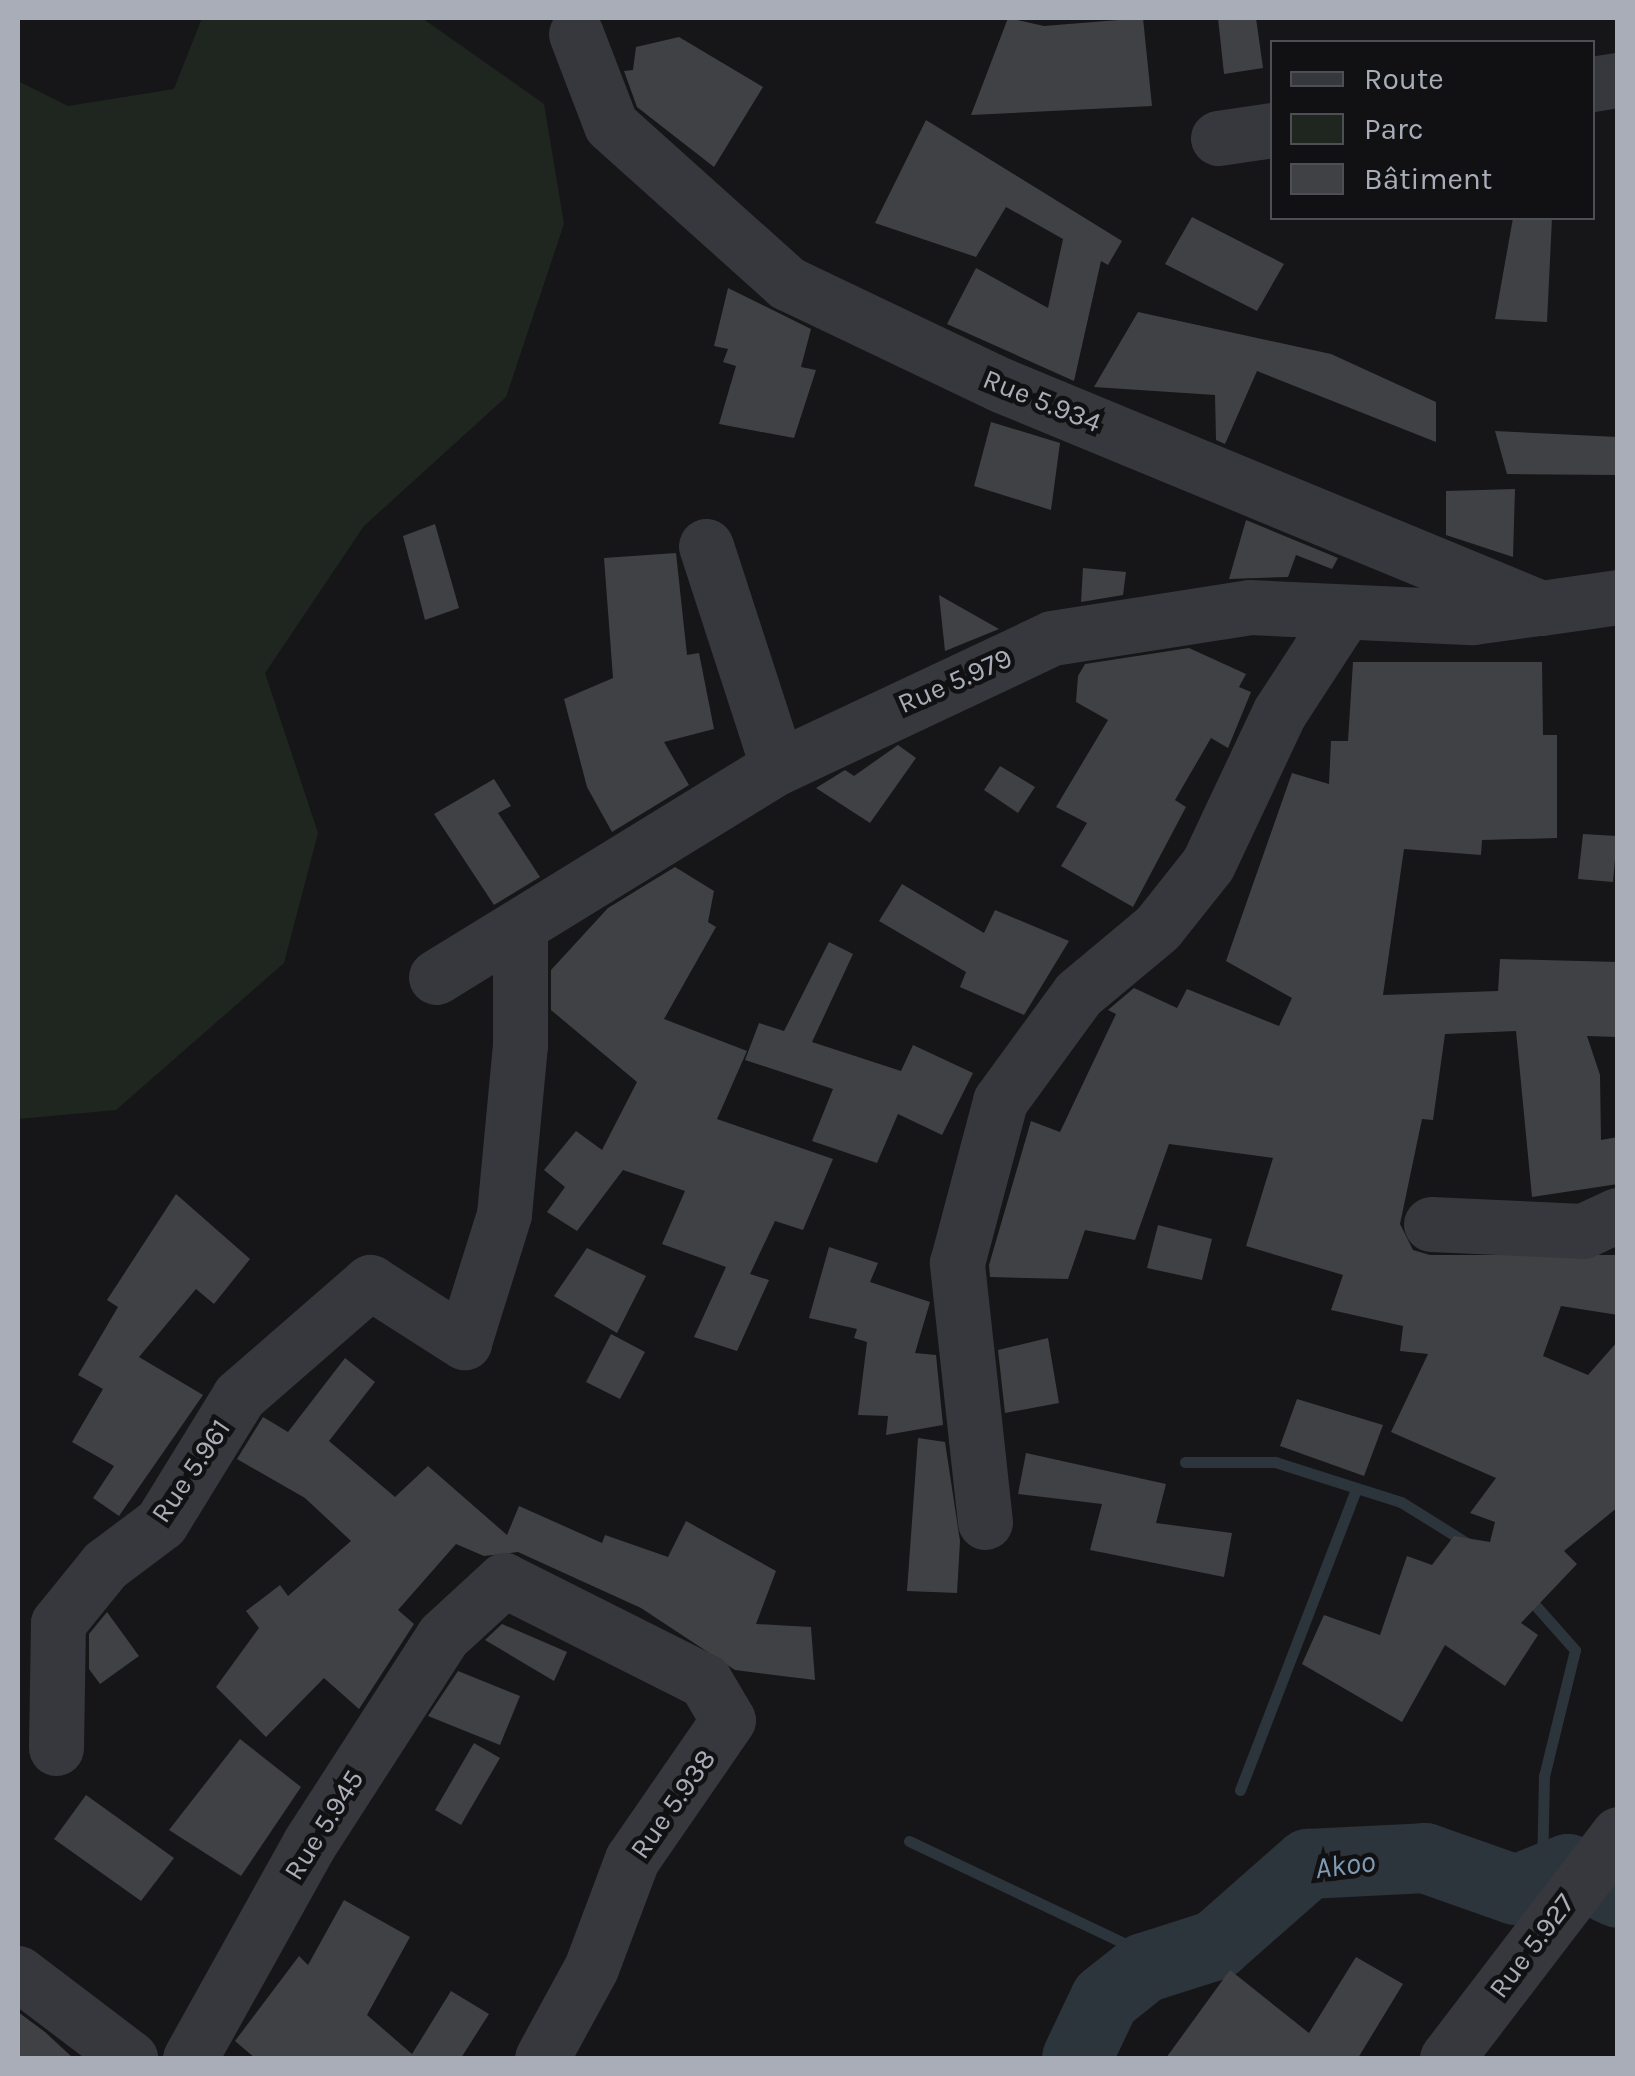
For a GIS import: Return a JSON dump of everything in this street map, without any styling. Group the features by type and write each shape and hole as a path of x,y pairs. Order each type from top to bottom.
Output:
{"street":[{"name":"Rue 5.934","path":"576,34 611,125 787,283 984,377 1541,608"},
{"path":"1218,138 1270,130"},
{"path":"706,546 778,768"},
{"path":"1541,608 1618,597"},
{"name":"Rue 5.979","path":"436,978 778,768 1052,638 1249,607 1474,617 1541,608"},
{"path":"985,1522 956,1264 1000,1101 1078,994 1158,927 1208,864 1279,713 1344,613"},
{"name":"Rue 5.961","path":"56,1748 58,1623 105,1565 161,1523 240,1396 370,1282 464,1342 504,1214 520,926"},
{"path":"1431,1224 1583,1231 1618,1215"},
{"name":"Rue 5.938","path":"473,1600 504,1580 705,1681 728,1720 632,1860 592,1968 542,2058"},
{"name":"Rue 5.945","path":"190,2058 309,1844 473,1600"},
{"name":"Rue 5.927","path":"1465,2051 1560,1908 1618,1834"},
{"path":"18,1973 130,2058"}],"green space":[{"path":"202,18 422,18 544,104 564,224 506,397 364,526 265,673 318,833 284,963 116,1110 18,1119 18,81 68,106 174,89"}],"building":[{"path":"1008,18 1044,26 1143,18 1152,106 971,115"},
{"path":"1218,18 1256,18 1263,68 1224,74"},
{"path":"679,37 763,87 714,167 637,107 624,71 633,70 636,47"},
{"path":"926,120 1122,241 1108,265 1101,261 1074,381 947,324 976,268 1048,308 1063,239 1006,207 976,257 875,223"},
{"path":"1192,217 1284,264 1257,311 1165,264"},
{"path":"1513,220 1552,220 1547,322 1495,319"},
{"path":"728,288 811,329 801,367 816,370 794,438 719,424 736,366 723,362 728,349 714,346"},
{"path":"1138,312 1331,354 1436,402 1436,442 1257,371 1225,444 1216,440 1215,395 1094,387"},
{"path":"991,422 1060,443 1051,510 974,486"},
{"path":"1495,431 1618,437 1618,475 1507,474"},
{"path":"1515,489 1513,557 1446,535 1446,491"},
{"path":"1246,520 1338,558 1332,569 1296,555 1288,577 1229,579"},
{"path":"435,524 459,608 425,620 403,536"},
{"path":"676,553 687,655 699,653 714,729 664,742 689,785 612,832 587,787 564,699 613,678 604,558"},
{"path":"1083,568 1126,572 1123,595 1081,602"},
{"path":"939,595 999,629 945,651"},
{"path":"1189,648 1246,674 1239,687 1251,692 1228,748 1211,738 1175,800 1186,807 1133,907 1061,866 1087,823 1056,807 1108,720 1076,702 1078,676 1085,664"},
{"path":"1353,662 1542,662 1543,735 1557,735 1557,838 1482,840 1481,855 1404,849 1383,995 1498,991 1500,959 1618,962 1618,1037 1587,1036 1600,1075 1601,1140 1618,1137 1618,1184 1532,1197 1516,1031 1445,1034 1433,1120 1422,1119 1400,1224 1413,1250 1430,1255 1618,1255 1618,1315 1561,1306 1543,1356 1588,1375 1618,1341 1618,1507 1564,1551 1577,1564 1521,1623 1538,1635 1505,1686 1445,1645 1402,1722 1302,1664 1324,1615 1380,1635 1407,1556 1432,1565 1454,1536 1490,1542 1495,1522 1470,1513 1496,1478 1391,1432 1428,1354 1400,1351 1403,1326 1331,1310 1343,1275 1246,1246 1273,1158 1169,1144 1135,1240 1085,1230 1068,1279 990,1277 989,1265 1031,1121 1060,1132 1116,1014 1108,1010 1134,988 1177,1008 1187,989 1279,1026 1292,998 1226,961 1292,773 1329,784 1331,741 1348,741"},
{"path":"898,745 916,758 870,823 816,788 845,770 854,776"},
{"path":"1000,766 1035,787 1018,813 984,790"},
{"path":"494,779 511,806 498,813 540,877 494,905 434,814"},
{"path":"1583,834 1617,836 1613,882 1578,879"},
{"path":"675,867 714,891 708,922 716,927 664,1019 747,1051 717,1119 833,1159 803,1230 775,1221 750,1274 769,1280 737,1351 694,1337 726,1267 662,1244 685,1191 623,1170 577,1231 547,1212 565,1187 544,1170 576,1131 602,1150 637,1082 551,1010 551,970 608,908"},
{"path":"902,884 984,933 995,910 1069,941 1024,1015 960,987 966,972 879,921"},
{"path":"829,942 853,954 812,1042 901,1071 913,1045 973,1073 942,1135 898,1114 877,1163 812,1141 833,1089 745,1060 759,1023 784,1031"},
{"path":"176,1194 250,1259 214,1304 196,1289 139,1357 203,1395 119,1516 93,1498 114,1466 72,1442 103,1389 78,1375 118,1307 107,1300"},
{"path":"1158,1225 1212,1239 1202,1280 1147,1268"},
{"path":"829,1247 878,1263 870,1282 930,1302 915,1353 936,1355 943,1425 886,1435 888,1416 858,1415 867,1342 854,1338 857,1329 809,1318"},
{"path":"587,1248 646,1276 617,1333 554,1296"},
{"path":"611,1334 645,1352 620,1399 586,1382"},
{"path":"1048,1338 1059,1403 1005,1413 998,1350"},
{"path":"345,1358 375,1382 329,1441 395,1497 428,1466 507,1535 519,1506 602,1543 605,1535 668,1557 686,1521 776,1571 756,1624 811,1627 815,1680 735,1670 641,1608 518,1552 484,1556 456,1544 398,1610 414,1624 359,1709 324,1678 266,1737 216,1687 259,1628 246,1611 280,1585 288,1596 351,1541 305,1498 237,1459 263,1417 288,1432"},
{"path":"1297,1399 1383,1425 1364,1476 1280,1446"},
{"path":"918,1438 945,1442 960,1541 957,1593 907,1591"},
{"path":"1026,1453 1166,1484 1156,1523 1232,1533 1224,1577 1090,1550 1102,1504 1018,1494"},
{"path":"107,1612 139,1656 100,1684 89,1669 89,1634"},
{"path":"502,1624 567,1652 554,1681 485,1640"},
{"path":"458,1671 520,1696 500,1745 428,1716"},
{"path":"240,1739 301,1787 241,1876 169,1830"},
{"path":"474,1743 500,1758 461,1825 435,1810"},
{"path":"86,1795 174,1858 141,1901 54,1839"},
{"path":"344,1900 410,1937 367,2015 412,2054 451,1991 489,2014 461,2058 255,2058 235,2041 299,1956 308,1965"},
{"path":"1356,1957 1403,1984 1358,2058 1166,2058 1230,1970 1309,2033"},
{"path":"18,2012 45,2032 73,2058 18,2058"}],"waterway":[{"path":"1185,1462 1275,1462 1401,1502 1470,1545"},
{"path":"1240,1790 1356,1489"},
{"path":"1528,1597 1575,1650 1544,1776 1542,1875"},
{"path":"909,1841 1162,1961"},
{"name":"Akoo","path":"1077,2058 1105,1999 1144,1968 1216,1945 1308,1864 1425,1858 1516,1890 1568,1869 1618,1893"}]}
